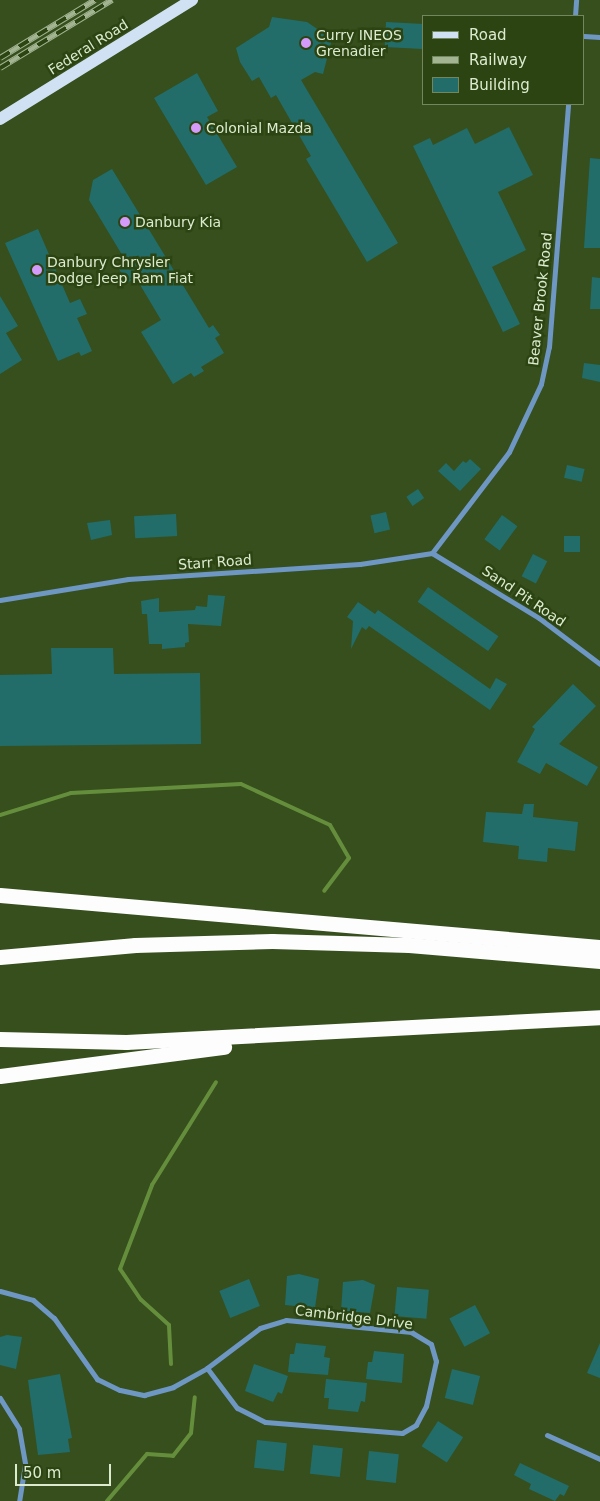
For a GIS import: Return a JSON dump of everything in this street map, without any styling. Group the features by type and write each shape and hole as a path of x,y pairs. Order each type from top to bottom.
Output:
{"highway":[{"path":"0,894 600,946"},
{"path":"0,957 154,944 272,941 409,945 600,961"},
{"path":"0,1039 102,1043 389,1030 600,1017"},
{"path":"0,1076 147,1056 389,1030"}],"main road":[{"name":"Federal Road","path":"0,119 192,0"}],"street":[{"path":"575,15 576,0"},
{"path":"585,36 600,38"},
{"name":"Beaver Brook Road","path":"432,553 509,452 541,384 549,347 568,105"},
{"name":"Starr Road","path":"0,600 128,579 360,564 432,553"},
{"name":"Sand Pit Road","path":"432,553 540,618 600,664"},
{"name":"Cambridge Drive","path":"0,1291 33,1300 47,1312 97,1379 120,1390 144,1395 173,1387 207,1368 260,1328 286,1320 411,1332 431,1344 436,1361 426,1406 416,1425 402,1433 265,1422 238,1408 207,1368"},
{"path":"0,1398 20,1429 25,1464 19,1501"},
{"path":"547,1435 600,1459"}],"building":[{"path":"272,17 307,22 332,39 323,74 315,72 301,80 398,243 367,262 306,159 311,156 276,95 271,98 259,77 252,81 240,62 236,48 269,27"},
{"path":"386,22 422,24 422,49 385,47"},
{"path":"197,73 218,111 207,117 237,167 206,185 154,98"},
{"path":"509,127 533,175 498,192 526,250 492,267 520,324 503,332 413,146 430,138 433,145 467,128 475,144"},
{"path":"590,158 600,159 600,248 584,248"},
{"path":"112,169 209,328 213,325 220,335 215,338 224,353 201,367 204,371 194,377 191,373 173,384 141,332 161,320 136,278 127,283 119,269 127,263 89,200 93,180"},
{"path":"38,229 70,303 80,299 87,314 77,318 92,351 81,356 79,352 58,361 5,243"},
{"path":"592,277 600,278 600,309 590,309"},
{"path":"0,296 18,326 6,333 22,360 0,374"},
{"path":"584,363 600,365 600,382 582,378"},
{"path":"470,459 481,469 460,491 438,471 446,463 454,471 463,461 466,463"},
{"path":"567,465 585,469 582,482 564,478"},
{"path":"418,489 424,498 413,506 406,497"},
{"path":"386,512 390,530 374,533 370,516"},
{"path":"176,514 177,536 135,538 134,516"},
{"path":"502,515 517,526 500,550 484,539"},
{"path":"110,520 112,535 91,540 87,523"},
{"path":"564,536 580,536 580,552 564,552"},
{"path":"533,554 547,561 536,584 522,576"},
{"path":"428,587 498,636 488,651 418,602"},
{"path":"208,595 225,596 221,626 188,624 189,642 185,643 185,647 162,649 162,644 149,644 147,614 142,614 141,601 159,598 159,612 195,610 196,606 207,607"},
{"path":"358,602 375,614 378,610 490,689 496,678 507,684 490,710 369,626 366,630 362,627 351,649 353,621 347,617"},
{"path":"51,648 113,648 114,674 200,673 201,744 0,746 0,675 52,674"},
{"path":"573,684 596,706 559,744 598,767 587,786 546,763 540,774 517,762 535,729 532,727"},
{"path":"524,804 534,804 533,817 578,822 575,851 548,848 547,862 518,859 519,846 483,842 486,812 522,814"},
{"path":"299,1274 319,1279 315,1308 285,1305 287,1276"},
{"path":"249,1279 260,1306 230,1318 219,1291"},
{"path":"363,1280 375,1285 370,1313 341,1311 343,1282"},
{"path":"397,1287 429,1290 426,1319 394,1316"},
{"path":"475,1305 490,1333 464,1347 449,1319"},
{"path":"7,1335 22,1337 16,1369 0,1365 0,1337"},
{"path":"296,1343 326,1346 324,1357 330,1358 328,1375 288,1372 290,1354 294,1354"},
{"path":"600,1343 600,1378 587,1373"},
{"path":"374,1351 404,1354 402,1383 366,1379 368,1362 372,1362"},
{"path":"254,1364 288,1376 282,1394 278,1392 273,1402 245,1391"},
{"path":"452,1369 480,1376 473,1405 445,1398"},
{"path":"60,1374 72,1438 68,1439 70,1452 38,1455 28,1380"},
{"path":"326,1379 367,1383 365,1402 361,1401 358,1412 328,1409 329,1398 324,1398"},
{"path":"438,1421 463,1437 447,1462 422,1446"},
{"path":"257,1440 287,1443 284,1471 254,1468"},
{"path":"313,1445 343,1448 340,1477 310,1474"},
{"path":"369,1451 399,1454 396,1483 366,1480"},
{"path":"520,1463 569,1486 564,1496 560,1494 555,1501 529,1489 531,1484 514,1475"}],"waterway":[{"path":"0,815 71,793 241,784 330,825 349,858 324,891"},
{"path":"171,1364 169,1325 141,1300 120,1269 152,1185 216,1082"},
{"path":"107,1501 147,1454 173,1456 191,1433 195,1397"}],"railway":[{"path":"0,58 95,0"},
{"path":"0,68 112,0"}],"place":[{"name":"Curry INEOS Grenadier","path":"306,43"},
{"name":"Colonial Mazda","path":"196,128"},
{"name":"Danbury Kia","path":"125,222"},
{"name":"Danbury Chrysler Dodge Jeep Ram Fiat","path":"37,270"}]}
